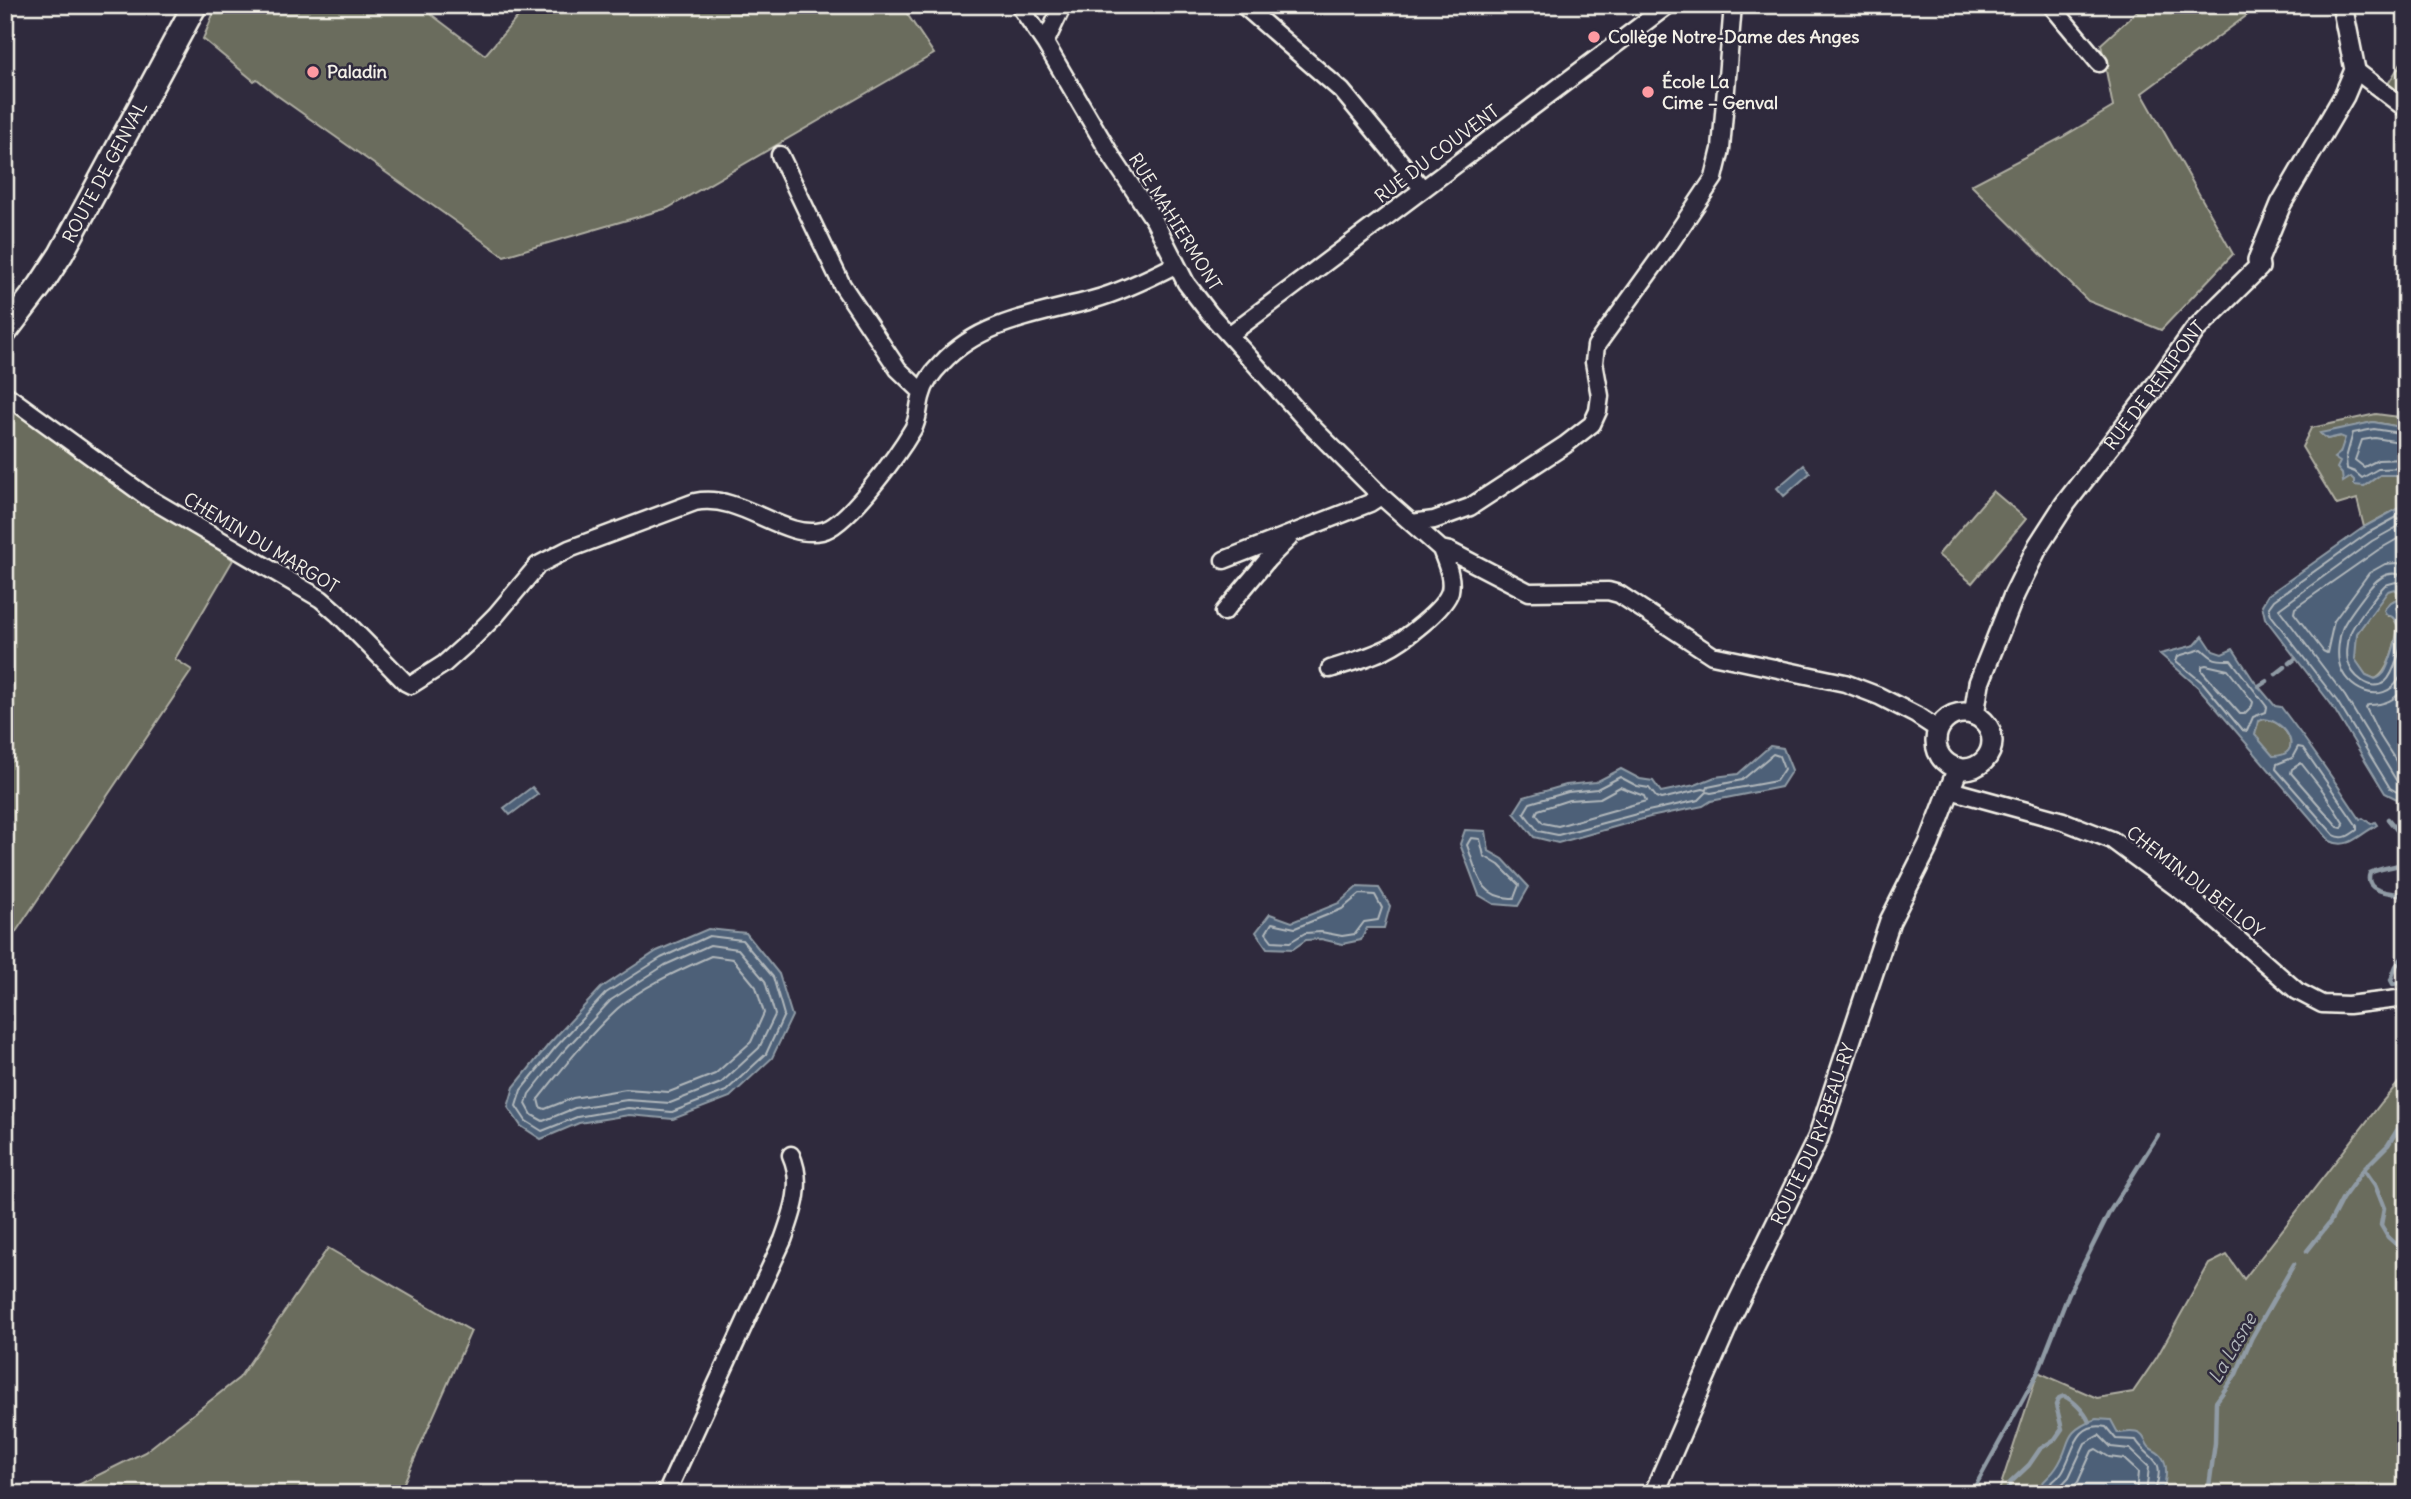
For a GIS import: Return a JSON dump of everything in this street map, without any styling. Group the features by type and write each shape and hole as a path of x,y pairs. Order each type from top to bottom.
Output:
{"main road":[{"name":"ROUTE DE GENVAL","path":"5,332 61,254 195,5"}],"street":[{"name":"RUE MAHIERMONT","path":"1019,5 1154,220 1175,265 1209,313 1272,386 1381,496 1441,549 1450,551 1529,592 1608,591 1619,594 1712,654 1845,683 1879,696 1939,730"},
{"path":"1045,43 1063,5"},
{"path":"1243,5 1342,91 1422,188"},
{"name":"RUE DU COUVENT","path":"1229,335 1668,5"},
{"path":"1412,523 1434,520 1470,507 1565,445 1592,424 1598,411 1600,396 1594,362 1596,346 1714,178 1721,149 1733,5"},
{"path":"2051,5 2098,64"},
{"path":"2342,5 2355,70 2406,110"},
{"name":"RUE DE RENIPONT","path":"1974,715 1979,683 2014,595 2038,546 2065,504 2195,330 2259,267 2258,260 2281,204 2344,96 2355,70"},
{"path":"780,155 842,285 898,369 922,392 943,361 981,334 1021,318 1121,290 1175,265"},
{"name":"CHEMIN DU MARGOT","path":"5,394 147,496 304,587 337,613 411,685 444,664 480,631 538,565 569,549 706,500 736,505 802,531 831,528 869,490 914,428 922,392"},
{"path":"1224,560 1294,534 1381,496"},
{"path":"1224,612 1268,559 1294,534"},
{"path":"1330,669 1387,649 1418,627 1439,607 1449,594 1451,582 1441,549"},
{"path":"1964,713 1974,715 1988,727 1992,745 1984,761 1976,766 1958,768 1940,754 1937,746 1939,730 1954,716 1964,713"},
{"name":"ROUTE DU RY-BEAU-RY","path":"1654,1494 1730,1319 1818,1138 1890,921 1928,844 1958,768"},
{"name":"CHEMIN DU BELLOY","path":"1950,790 2063,821 2112,840 2192,899 2297,990 2322,1004 2348,1006 2406,998"},
{"path":"666,1494 783,1240 796,1197 796,1166 792,1155"}],"green space":[{"path":"217,5 426,5 424,9 485,55 528,5 901,5 934,54 668,208 504,256 257,79 254,81 203,39"},
{"path":"2144,5 2261,5 2142,93 2233,254 2161,330 2088,301 1971,185 2061,138 2113,107 2101,44"},
{"path":"2406,55 2406,98 2388,84"},
{"path":"5,393 159,501 233,560 175,659 192,670 5,948"},
{"path":"2376,414 2406,418 2406,428 2373,422 2321,434 2327,439 2340,436 2345,438 2341,454 2343,466 2364,486 2380,475 2406,475 2406,504 2364,527 2357,499 2337,505 2302,447 2311,428"},
{"path":"1993,491 2026,519 1972,583 1938,555"},
{"path":"2395,589 2400,593 2399,598 2393,601 2388,616 2392,616 2398,626 2396,640 2388,664 2375,679 2366,675 2354,659 2357,633 2388,590"},
{"path":"2264,719 2280,726 2290,738 2291,745 2283,755 2273,757 2254,735 2259,721"},
{"path":"2406,1074 2406,1494 1998,1494 2038,1372 2097,1398 2133,1392 2157,1357 2209,1264 2227,1255 2244,1279"},
{"path":"328,1248 471,1331 399,1494 60,1494 145,1452 239,1378"}],"water":[{"path":"2373,422 2406,428 2406,475 2380,475 2364,486 2354,485 2351,477 2343,482 2342,474 2337,468 2340,462 2334,458 2340,453 2345,438 2340,436 2327,439 2320,433"},
{"path":"1804,465 1810,473 1784,496 1777,488"},
{"path":"2406,504 2406,794 2397,799 2385,793 2331,704 2265,618 2262,605 2268,595 2364,527","holes":["2395,589 2400,593 2399,598 2389,603 2384,610 2396,621 2398,629 2386,670 2381,677 2375,679 2366,675 2355,659 2357,633 2388,591"]},
{"path":"2203,636 2213,651 2222,654 2233,649 2254,681 2275,706 2281,707 2360,819 2363,818 2371,824 2375,822 2377,825 2348,843 2330,841 2198,687 2160,654 2195,645","holes":["2258,721 2273,721 2286,732 2291,745 2283,754 2273,756 2255,735"]},
{"path":"1770,746 1783,748 1792,770 1781,787 1711,801 1703,806 1650,817 1558,843 1534,837 1514,813 1524,797 1566,785 1596,782 1621,769 1640,779 1653,781 1661,792 1695,785 1715,777 1738,774"},
{"path":"532,787 538,794 510,815 504,808"},
{"path":"1465,830 1486,831 1489,851 1503,859 1529,887 1518,906 1494,904 1479,895 1460,844"},
{"path":"1357,887 1379,888 1390,906 1384,928 1367,928 1361,940 1342,944 1321,939 1306,940 1293,949 1267,948 1256,932 1270,914 1292,922 1339,903"},
{"path":"708,929 746,933 779,974 792,1016 772,1058 730,1097 673,1119 629,1115 579,1123 541,1139 521,1126 508,1107 514,1087 601,988 657,951"},
{"path":"2096,1419 2111,1420 2118,1433 2140,1434 2149,1447 2161,1455 2166,1471 2160,1494 2036,1494 2056,1468 2072,1434 2084,1424"}],"waterway":[{"path":"2290,663 2295,659"},
{"path":"2276,674 2285,667"},
{"path":"2259,686 2267,681"},
{"path":"2388,819 2406,841"},
{"name":"La Lasne","path":"2406,862 2370,873 2369,880 2371,885 2380,891 2406,895"},
{"name":"La Lasne","path":"2406,953 2396,966 2391,980 2393,984 2406,981"},
{"name":"La Lasne","path":"2307,1251 2330,1222 2342,1199 2364,1169 2388,1145 2406,1116"},
{"path":"1971,1494 2038,1372 2069,1293 2110,1211 2158,1135"},
{"path":"2364,1169 2375,1185 2384,1208 2381,1225 2388,1237 2406,1253"},
{"name":"La Lasne","path":"2208,1494 2215,1443 2216,1402 2236,1374 2251,1339 2294,1264"},
{"path":"2006,1494 2010,1483 2062,1429 2056,1405 2059,1398 2064,1396 2071,1400 2082,1410 2089,1422"}],"place":[{"name":"Collège Notre-Dame des Anges","path":"1594,37"},
{"name":"Paladin","path":"313,72"},
{"name":"École La Cime – Genval","path":"1648,92"}]}
